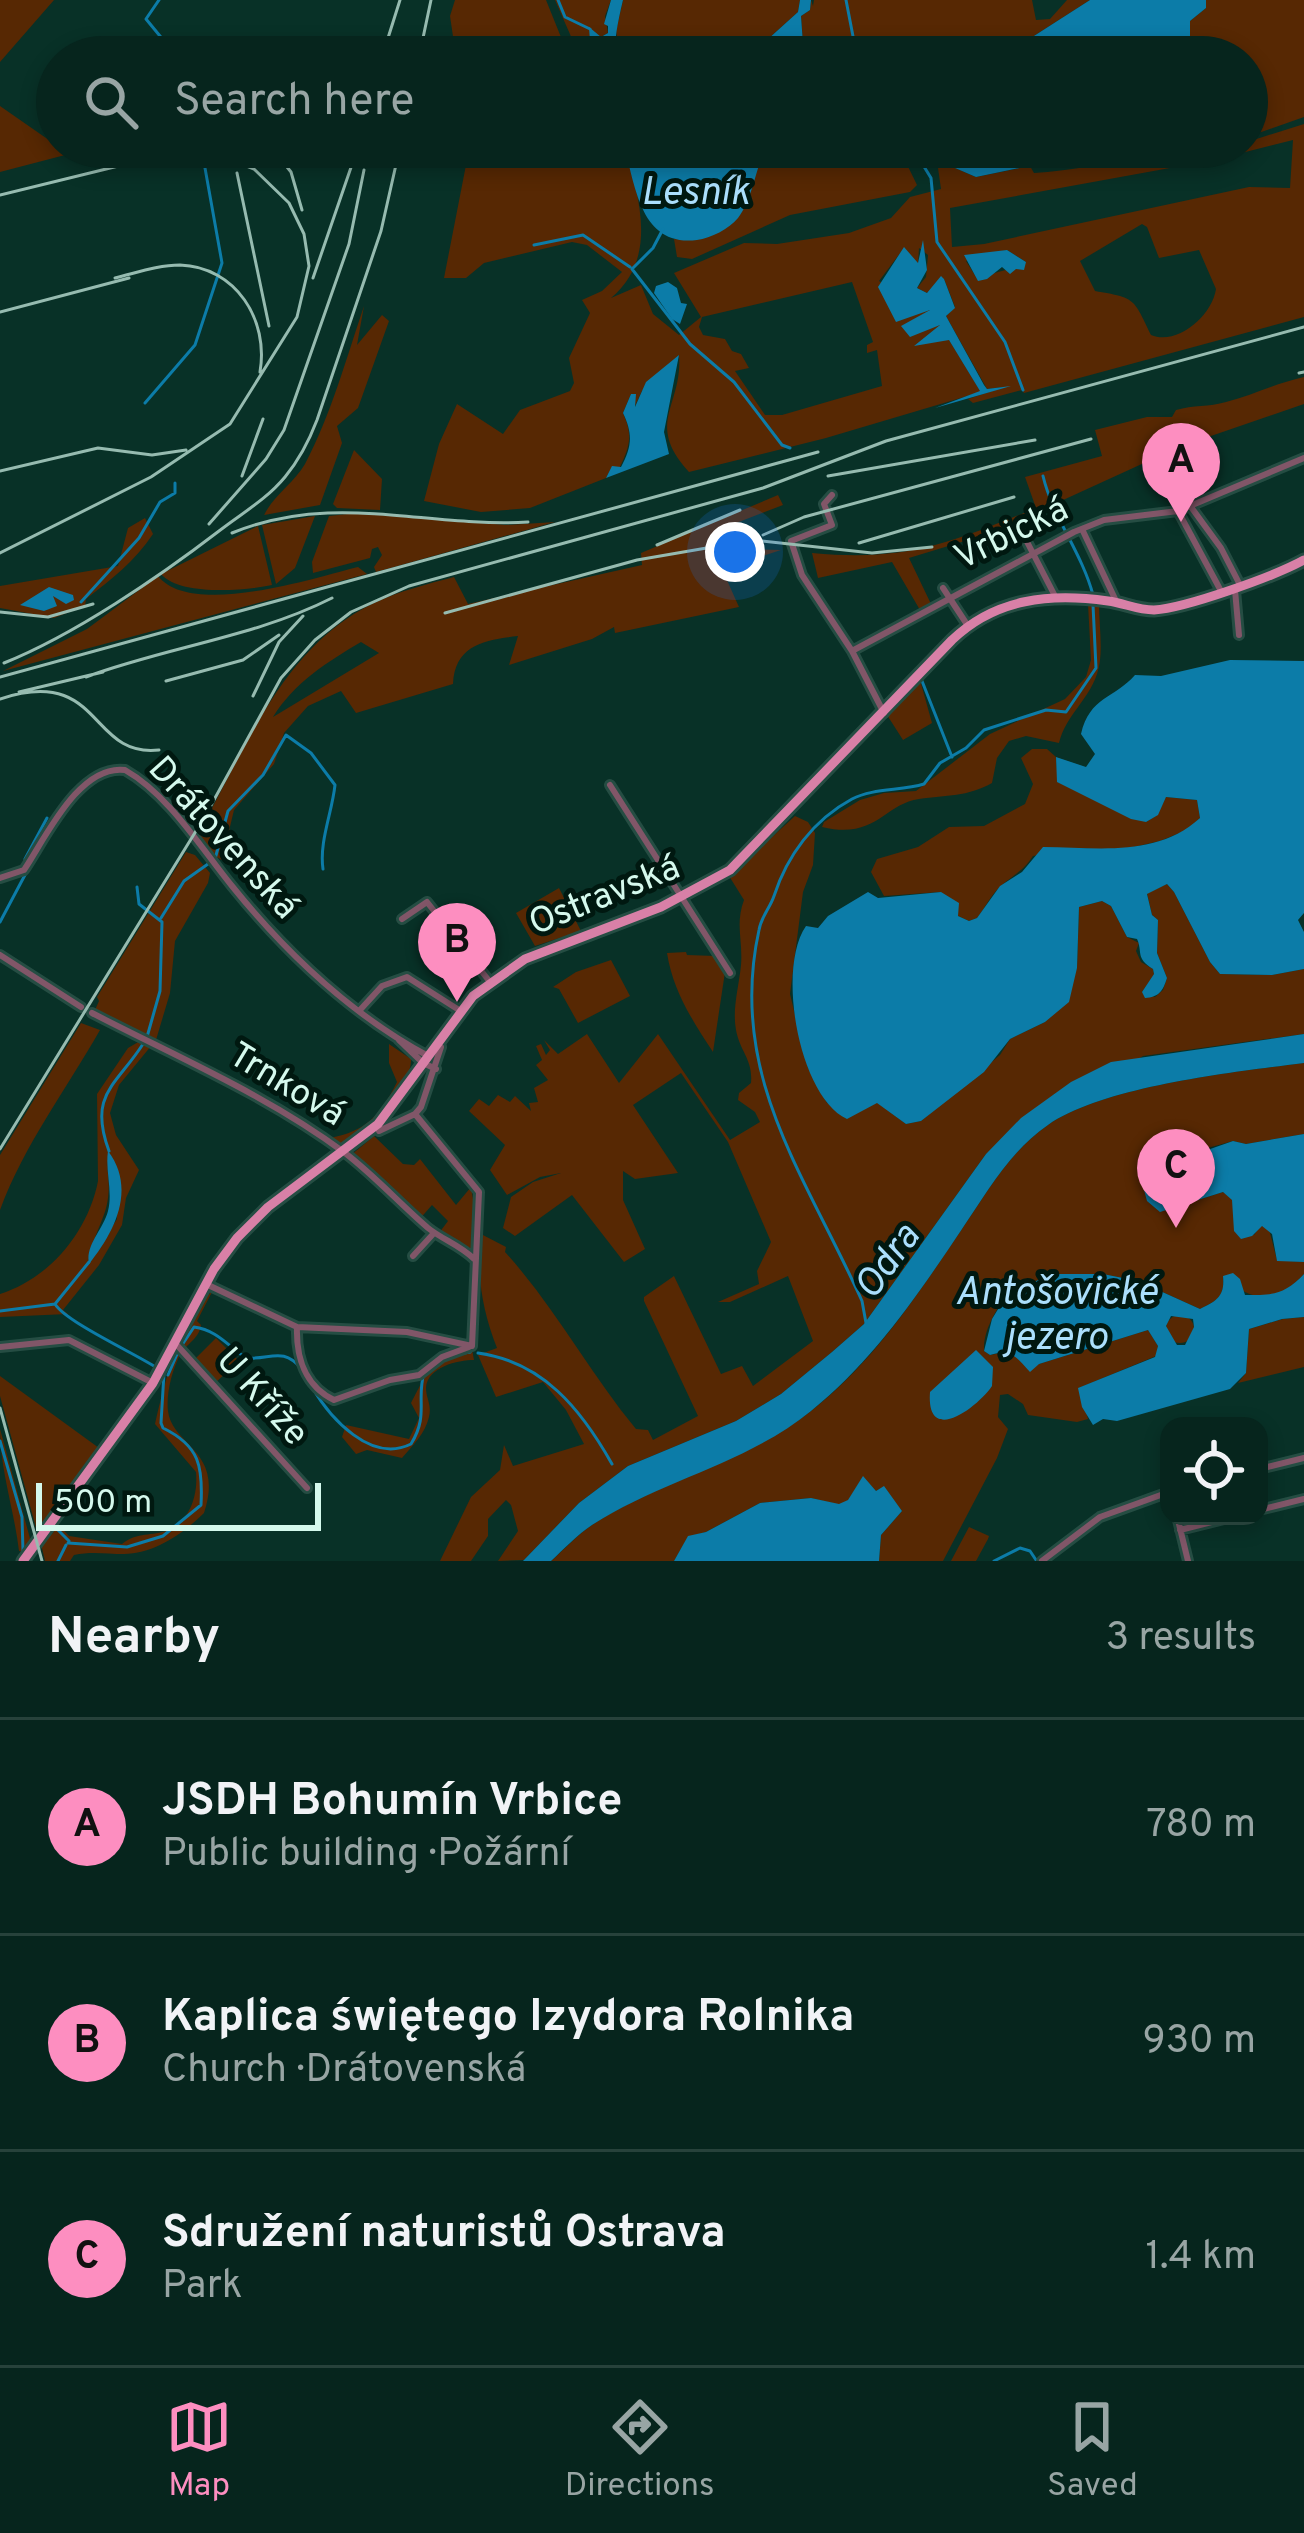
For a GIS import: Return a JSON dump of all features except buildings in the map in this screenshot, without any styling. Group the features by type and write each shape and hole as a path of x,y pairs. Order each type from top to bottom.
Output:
{"main road":[{"name":"Ostravská","path":"23,1561 153,1383 206,1284 244,1229 344,1153 386,1114 459,1010 490,982 548,949 684,897 749,853 968,626 1005,605 1056,598 1161,609 1304,560"}],"street":[{"name":"Vrbická","path":"852,650 1078,531 1104,520 1178,511 1304,458"},
{"path":"832,495 824,504 832,525 790,541 802,575 852,650 884,713"},
{"path":"1190,507 1221,548 1238,586 1239,635"},
{"path":"1178,511 1221,591"},
{"path":"1078,531 1117,603"},
{"path":"1023,534 1056,598"},
{"path":"943,588 968,626"},
{"name":"Drátovenská","path":"0,878 13,877 26,866 59,812 105,772 116,769 138,779 295,958 436,1069"},
{"path":"610,785 730,974"},
{"path":"402,919 428,902 490,982"},
{"path":"0,955 81,1007"},
{"path":"360,1010 382,986 406,977 459,1010"},
{"name":"Trnková","path":"92,1012 219,1076 344,1153 434,1233 474,1259"},
{"path":"379,1131 415,1114 441,1048"},
{"path":"415,1114 477,1188 479,1229 469,1347"},
{"path":"413,1256 434,1233"},
{"path":"206,1284 297,1328 406,1332 469,1347"},
{"path":"297,1328 297,1358 316,1389 334,1400 418,1375 437,1359 469,1347"},
{"path":"0,1347 69,1340 153,1383"},
{"name":"U Kříže","path":"175,1343 307,1488"},
{"path":"1268,1467 1304,1458"},
{"path":"1042,1561 1107,1513 1160,1495"},
{"path":"1268,1508 1304,1498"},
{"path":"1179,1525 1188,1561"},
{"path":"1180,1530 1200,1525"}],"shaded area":[{"path":"0,0 54,0 0,62"},
{"path":"455,0 546,0 561,36 453,36 450,16"},
{"path":"555,0 611,0 605,16 608,33 571,36"},
{"path":"623,0 800,0 798,12 771,36 617,36"},
{"path":"811,0 813,6 814,0 1032,0 1036,20 1050,19 1067,0 1090,0 1034,36 802,36 801,16 810,10"},
{"path":"1206,0 1304,0 1304,117 1268,130 1268,36 1190,36 1190,21 1206,8"},
{"path":"0,106 36,131 36,163 0,172"},
{"path":"1304,124 1304,317 973,403 968,399 1004,387 987,389 946,316 955,307 944,279 927,293 917,288 926,277 928,255 919,248 918,265 904,248 879,281 931,311 902,326 940,325 981,392 689,472 676,455 667,427 679,355 642,391 634,408 631,394 623,413 628,446 620,467 612,467 606,478 530,508 481,512 424,501 439,444 457,404 503,434 520,410 570,391 574,383 569,358 590,313 582,300 602,291 622,272 587,245 572,242 484,263 466,278 444,278 465,168 630,168 639,207 640,247 626,282 611,298 641,285 653,314 679,335 701,317 674,273 744,243 777,244 849,233 891,218 910,197 941,189 938,168 955,168 976,177 1020,168 1031,168 1034,173 1170,168 950,208 952,247 1249,187 1290,188 1293,140 1268,146 1268,135","holes":["1142,224 1159,258 1199,250 1216,289 1201,318 1172,336 1151,335 1131,301 1095,291 1080,261","1007,250 1026,262 978,280 966,261","852,282 873,342 867,345 867,353 877,350 882,386 782,415 765,415 735,371 749,368 741,354 732,351 725,339 703,335 699,327 702,317"]},
{"path":"754,168 909,168 917,185 910,192 790,215 692,259 677,257 674,239 694,240"},
{"path":"364,306 357,345 382,315 389,321 358,408 337,426 342,443 320,505 264,515 300,471 314,445"},
{"path":"1304,377 1304,404 1179,447 991,533 909,558 931,604 920,610 892,562 818,578 812,553 875,555 927,547 1036,508 1025,477 1102,456 1095,430 1147,417 1172,417 1176,410 1226,402"},
{"path":"354,450 382,479 380,510 333,504"},
{"path":"778,495 783,505 731,525 739,549 781,550 730,567 726,578 739,607 615,633 614,627 592,639 509,665 518,636 483,643 459,661 453,684 356,713 341,691 308,706 284,733 274,764 234,810 222,860 197,835 269,704 314,646 341,622 384,599 454,577 468,604 642,565 641,553","holes":["361,642 379,653 273,717 301,684"]},
{"path":"357,513 506,525 555,522 376,572 382,555 378,547 372,549 370,558 313,573 312,562 329,516"},
{"path":"315,516 295,568 276,584 262,525"},
{"path":"145,518 153,534 131,561 86,599 85,606 54,618 0,608 0,586 118,566 128,528"},
{"path":"258,526 272,585 197,589 161,574"},
{"path":"358,567 367,574 3,671 87,629 158,576 174,588 224,595"},
{"path":"1088,604 1099,604 1099,666 1059,743 1026,736 1009,741 997,758 992,783 983,788 907,802 855,829 822,827 860,800 916,791 990,734 1065,699 1086,677 1091,660"},
{"path":"920,680 932,723 903,740 887,715"},
{"path":"1032,749 1047,749 1056,757 1058,782 1146,822 1157,815 1166,797 1197,800 1200,818 1187,830 1160,841 1116,851 1080,848 1033,856 969,921 958,916 941,892 884,896 871,872 877,859 918,847 949,827 984,826 1025,804 1033,784 1021,758"},
{"path":"795,816 808,822 815,833 790,994 808,1068 827,1103 860,1111 877,1102 906,1124 921,1121 1000,1055 1010,1039 1045,1022 1077,968 1079,907 1102,901 1111,906 1127,937 1139,943 1136,951 1141,962 1153,969 1142,992 1155,997 1167,978 1157,953 1158,920 1152,915 1147,893 1167,884 1220,974 1272,975 1304,969 1304,1034 1143,1056 986,1154 864,1324 781,1394 736,1421 628,1466 579,1503 524,1560 498,1561 518,1531 506,1500 488,1519 488,1536 471,1561 440,1561 471,1497 500,1470 504,1445 513,1466 584,1444 566,1410 543,1382 496,1397 478,1355 497,1348 481,1291 481,1234 506,1247 505,1252 619,1407 636,1429 648,1430 653,1440 698,1416 644,1301 674,1276 721,1374 742,1366 753,1386 813,1341 788,1276 730,1302 718,1302 759,1284 757,1271 771,1242 728,1142 681,1073 633,1105 678,1173 635,1179 623,1171 623,1200 645,1249 624,1262 572,1195 515,1236 503,1228 511,1197 533,1182 561,1173 540,1177 507,1195 490,1170 505,1145 469,1111 479,1099 489,1106 498,1095 510,1102 515,1096 531,1111 529,1103 538,1102 534,1088 548,1080 536,1065 542,1060 536,1046 541,1044 546,1055 550,1050 544,1040 558,1054 587,1034 619,1083 658,1034 730,1140 760,1122 738,1100 751,1083 735,1022 744,900 729,876"},
{"path":"186,852 195,855 210,873 208,883 175,941 170,993 156,1040 119,1085 110,1113 116,1135 139,1170 126,1198 122,1225 99,1265 63,1310 68,1314 0,1317 0,1294 35,1277 64,1251 93,1200 98,1181 97,1094 128,1048 140,1041 107,1023 109,1018 95,1010 97,997","holes":["106,1160 117,1219 88,1264 107,1205"]},
{"path":"559,888 581,931 535,946 516,913"},
{"path":"667,953 716,956 725,972 713,1052 684,1005 670,967"},
{"path":"611,960 630,996 578,1023 559,989 553,987 576,972"},
{"path":"81,1023 100,1030 33,1140 0,1210 0,1155"},
{"path":"389,1044 411,1059 404,1082 375,1120 344,1147 330,1138 371,1120 397,1082 389,1063"},
{"path":"1304,1063 1304,1134 1246,1144 1233,1141 1146,1165 1173,1208 1223,1192 1232,1199 1235,1216 1254,1235 1260,1225 1269,1229 1277,1260 1304,1262 1304,1274 1283,1291 1264,1297 1245,1292 1223,1277 1219,1297 1200,1309 1138,1281 1103,1274 1051,1274 1034,1282 1014,1283 986,1333 984,1351 990,1355 1007,1352 1021,1362 1039,1364 1148,1330 1158,1346 1156,1356 1079,1388 1088,1419 1077,1422 1028,1415 1023,1404 1008,1394 1000,1395 998,1417 1008,1429 943,1561 879,1561 881,1535 902,1511 883,1487 876,1491 863,1477 848,1501 839,1505 811,1498 760,1503 688,1537 674,1561 551,1561 592,1525 759,1444 834,1392 894,1326 1011,1160 1048,1125 1102,1100 1135,1091"},
{"path":"374,1136 403,1164 414,1165 420,1159 456,1205 471,1187 476,1217 472,1249 439,1233 448,1221 432,1205 418,1221 345,1160"},
{"path":"213,1290 197,1321 201,1325 198,1334 177,1361 168,1404 172,1423 208,1475 204,1513 178,1535 146,1550 45,1561 41,1544 53,1533 56,1522 69,1536 122,1544 168,1530 187,1513 196,1489 196,1472 155,1424 183,1335"},
{"path":"1180,1315 1190,1319 1194,1329 1190,1339 1180,1343 1170,1339 1166,1329 1170,1319"},
{"path":"1304,1317 1304,1367 1238,1383 1246,1373 1249,1329"},
{"path":"216,1338 239,1361 214,1384 194,1360"},
{"path":"472,1349 474,1360 444,1366 428,1381 427,1423 402,1458 367,1450 356,1454 342,1437 346,1425 409,1439 419,1418 411,1403 427,1374 446,1357"},
{"path":"0,1376 99,1448 55,1504 57,1509 38,1535 0,1396"},
{"path":"0,1429 31,1542 24,1552 19,1551"},
{"path":"969,1527 988,1539 976,1561 951,1561"}],"water":[{"path":"611,0 623,0 616,36 603,36 608,33 604,24"},
{"path":"800,0 811,0 810,10 801,16 802,36 771,36 798,12"},
{"path":"1090,0 1206,0 1206,8 1190,21 1190,36 1034,36"},
{"name":"Lesník","path":"630,168 759,168 738,218 697,240 663,234 652,224"},
{"path":"955,168 1020,168 976,177"},
{"path":"923,240 927,270 917,288 927,293 941,276 944,279 955,308 946,316 984,385 987,389 1011,386 935,408 980,391 949,340 914,346 940,325 910,337 901,326 930,310 896,322 878,287 904,247 918,263"},
{"path":"1007,250 1026,262 1024,270 1010,274 1002,267 978,281 964,255"},
{"path":"668,282 677,288 681,303 687,304 680,324 654,293 656,286"},
{"path":"679,355 664,432 669,454 606,478 612,466 621,467 627,453 630,434 623,413 631,394 636,394 635,407 646,382"},
{"path":"49,587 73,595 74,600 66,604 53,596 57,606 44,611 20,605"},
{"path":"1230,660 1304,661 1304,913 1298,920 1304,932 1304,969 1272,975 1220,974 1167,884 1147,894 1158,920 1157,953 1167,978 1160,992 1145,998 1142,992 1154,974 1142,958 1137,939 1127,937 1111,906 1102,901 1079,907 1077,968 1069,1002 1045,1022 1010,1039 984,1072 921,1121 906,1124 877,1103 847,1119 830,1106 805,1060 793,1000 797,946 806,926 818,928 828,916 868,892 878,898 941,892 959,903 958,916 969,921 1043,847 1125,848 1183,831 1200,818 1197,800 1166,797 1158,815 1146,822 1131,819 1057,782 1056,757 1086,767 1095,754 1081,734 1090,712 1135,675 1161,676"},
{"path":"1304,1034 1304,1063 1135,1091 1102,1100 1048,1125 1000,1173 875,1349 811,1411 759,1445 619,1509 551,1561 523,1561 579,1503 628,1466 736,1421 781,1394 832,1352 864,1324 986,1154 1021,1118 1071,1082 1111,1062"},
{"name":"Antošovické jezero","path":"1304,1134 1304,1262 1277,1261 1272,1234 1262,1226 1241,1239 1234,1231 1232,1200 1223,1192 1160,1212 1147,1201 1140,1175 1156,1159 1196,1154 1233,1141 1246,1144"},
{"path":"108,1151 121,1180 119,1210 89,1264 109,1204"},
{"name":"Antošovické jezero","path":"1233,1273 1245,1295 1255,1295 1284,1290 1304,1274 1304,1317 1249,1329 1246,1373 1230,1389 1093,1425 1078,1388 1155,1357 1158,1346 1148,1330 1039,1364 1030,1372 1013,1355 984,1351 992,1319 1014,1283 1034,1282 1051,1274 1103,1274 1138,1281 1200,1309 1219,1297 1223,1276","holes":["1171,1316 1193,1319 1185,1345 1177,1345 1166,1326"]},
{"path":"976,1350 993,1367 992,1386 965,1412 944,1420 936,1417 930,1392"},
{"path":"863,1476 876,1491 884,1486 902,1511 881,1535 879,1561 674,1561 688,1536 706,1532 760,1503 811,1498 839,1504 848,1500"}],"waterway":[{"path":"159,0 146,19 160,36"},
{"path":"558,0 565,17 590,29"},
{"path":"846,0 853,36"},
{"path":"145,403 195,345 222,263 205,168"},
{"path":"925,168 931,178 937,242 1005,342 1023,390"},
{"path":"663,229 653,248 632,269 690,344 734,382 782,445 790,448"},
{"path":"534,245 583,235 630,267"},
{"path":"1043,476 1093,595"},
{"path":"81,602 139,538 160,502 175,493 175,483"},
{"name":"Odra","path":"866,1323 862,1301 796,1167 763,1078 754,1032 752,982 760,925 794,853 838,808 869,793 924,784 940,763 966,748 984,730 1046,710 1066,712 1096,668 1093,605"},
{"path":"922,681 952,757"},
{"path":"161,918 184,881 215,859 228,811 263,775 286,735 311,753 335,785 323,869"},
{"path":"0,922 47,818"},
{"path":"137,887 139,904 162,922 160,991 147,1037"},
{"path":"109,1151 103,1103 143,1044"},
{"path":"55,1304 89,1262"},
{"path":"0,1311 55,1304 86,1328 157,1368"},
{"path":"182,1345 194,1327 216,1335 246,1358 282,1356 302,1369"},
{"path":"168,1375 178,1352"},
{"path":"458,1354 470,1352"},
{"path":"478,1353 522,1366 558,1391 612,1464"},
{"path":"68,1543 127,1547 163,1536 201,1505 197,1459 161,1423 164,1373"},
{"path":"312,1387 353,1435 381,1448 396,1449 411,1444 416,1434 424,1373"},
{"path":"0,1441 22,1517 23,1551"},
{"path":"54,1526 69,1541"},
{"path":"58,1561 66,1545"},
{"path":"994,1561 1020,1548 1036,1560"}],"railway":[{"path":"389,36 400,0"},
{"path":"423,36 431,0"},
{"path":"0,195 110,168"},
{"path":"0,553 151,477 230,424 297,317 309,266 304,234 289,203 252,168"},
{"path":"288,168 302,210"},
{"path":"313,278 351,168"},
{"path":"4,663 59,637 143,586 262,499 290,471 317,420 381,231 395,168"},
{"path":"209,524 266,459 284,430 349,244 364,170"},
{"path":"237,173 269,326"},
{"path":"115,278 180,265 217,275 232,286 253,316 259,334 260,372"},
{"path":"0,312 129,278"},
{"path":"0,1149 204,818 281,678 315,640 351,612 409,586 763,488 886,441 1304,327"},
{"path":"1299,373 1304,372"},
{"path":"242,476 263,419"},
{"path":"763,535 804,517 1091,439"},
{"path":"828,476 1035,440"},
{"path":"0,471 98,448 152,455 186,450"},
{"path":"0,677 818,452"},
{"path":"859,543 1014,497"},
{"path":"657,545 740,510"},
{"path":"232,533 307,514 528,522"},
{"path":"445,613 637,560 753,540 872,553 932,547"},
{"path":"86,677 272,623 332,598"},
{"path":"0,612 48,617 93,604"},
{"path":"253,696 279,642 303,616"},
{"path":"166,681 243,660 279,635"},
{"path":"19,692 103,672"},
{"path":"0,699 33,692 58,694 77,702 119,741 136,749 159,750"},
{"path":"0,1408 42,1561"}],"place":[{"name":"JSDH Bohumín Vrbice","path":"1181,522"},
{"name":"Kaplica świętego Izydora Rolnika","path":"457,1002"},
{"name":"Sdružení naturistů Ostrava","path":"1176,1228"}]}
